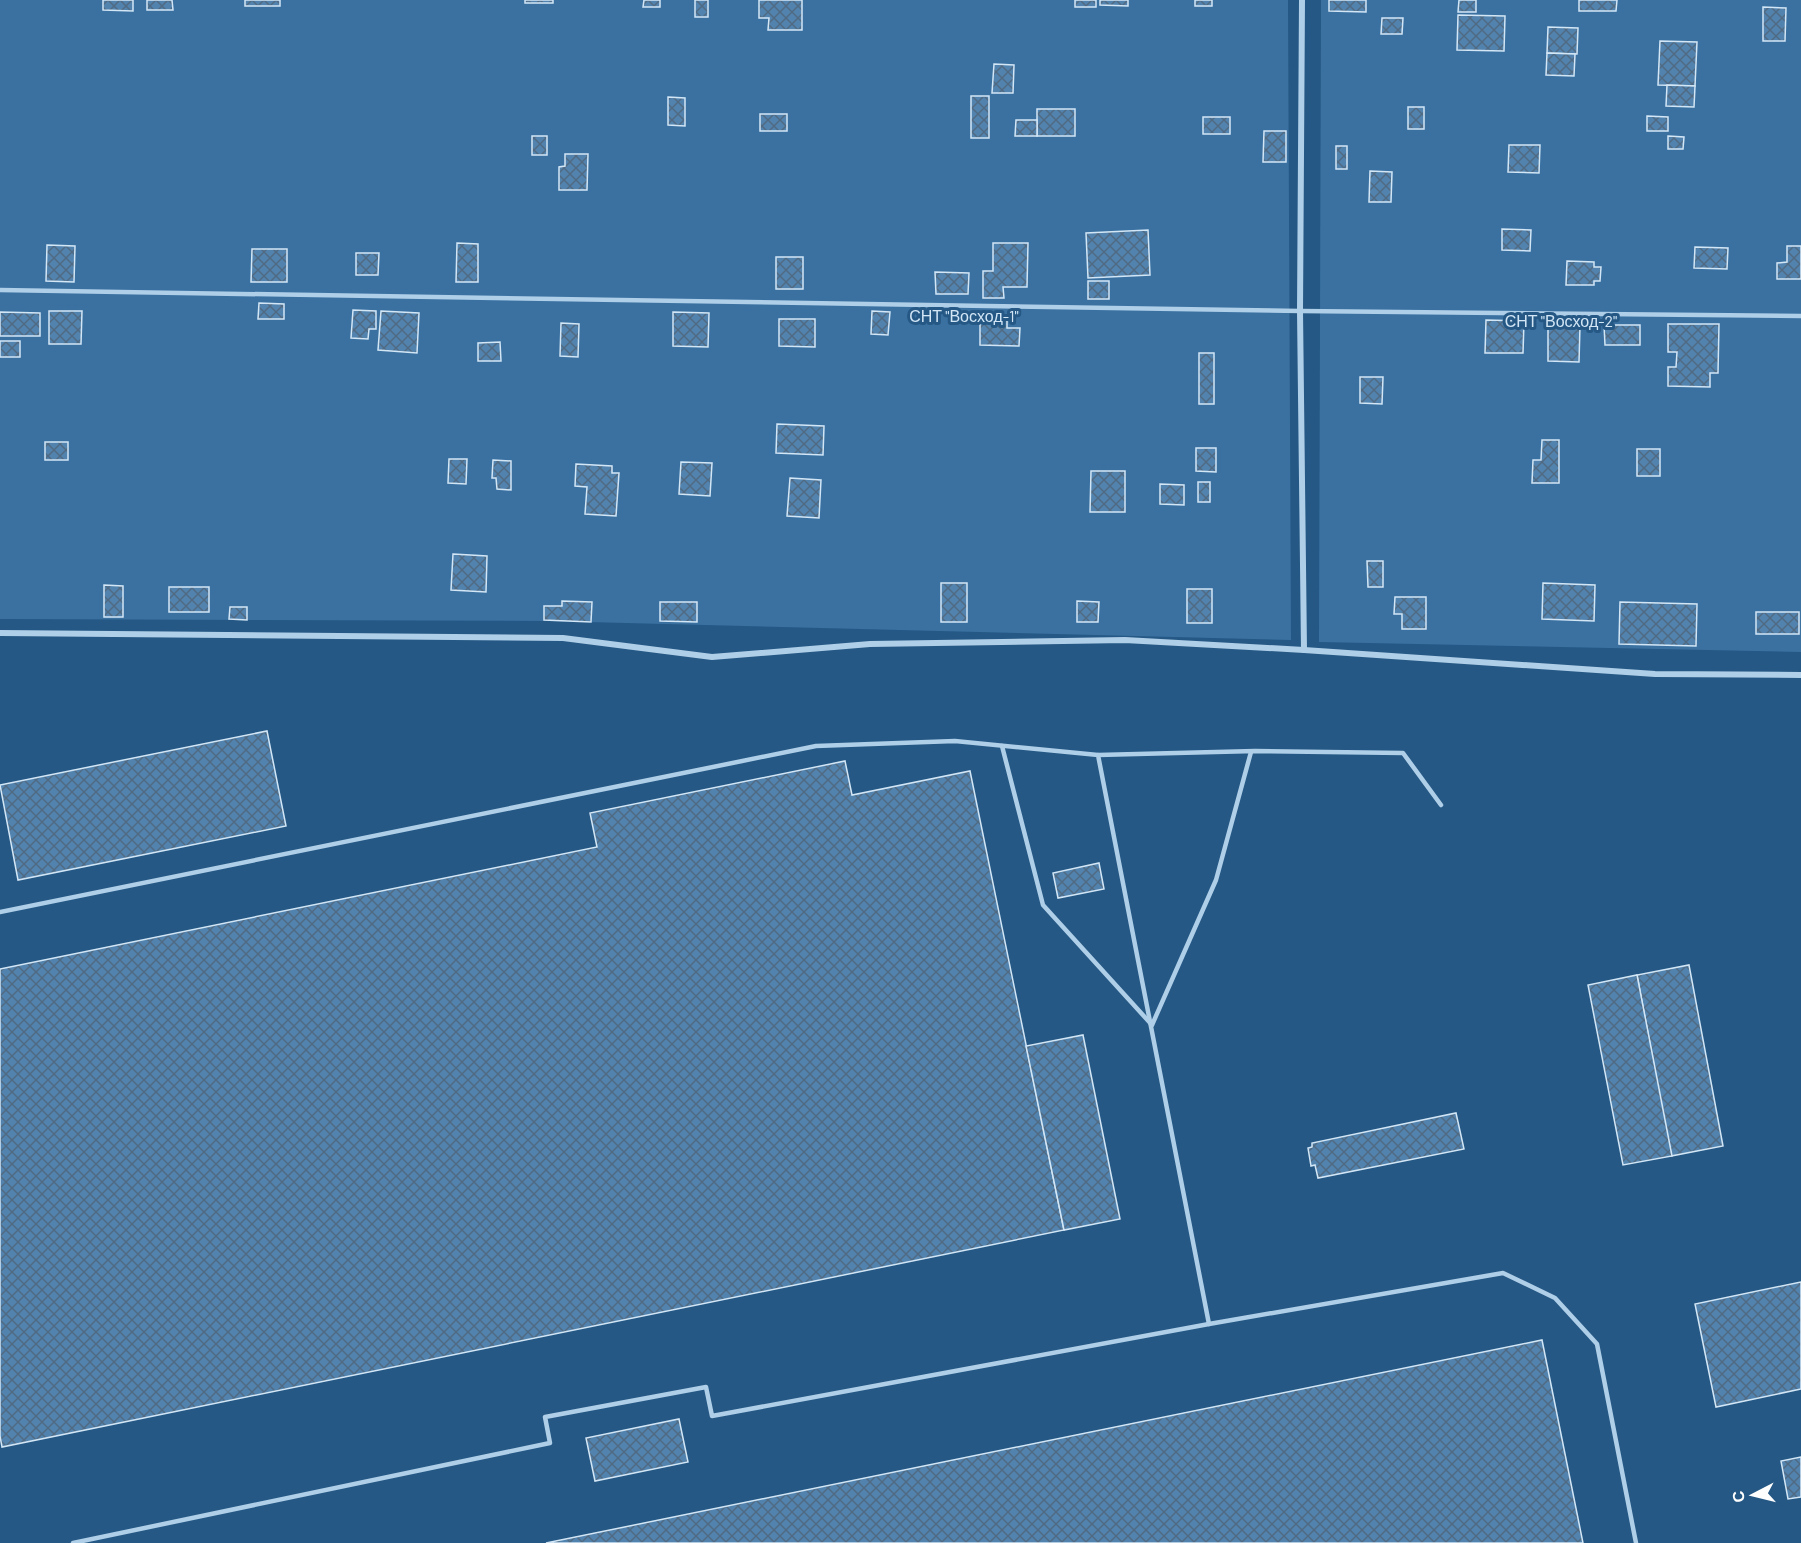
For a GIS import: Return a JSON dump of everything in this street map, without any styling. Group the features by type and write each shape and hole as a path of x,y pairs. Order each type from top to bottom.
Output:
{"street":[{"path":"1302,0 1300,311 1304,650"},
{"path":"0,633 563,638 711,657 870,644 1125,640 1655,674 1801,675"}],"lane":[{"path":"0,290 1300,311 1801,316"},
{"path":"0,912 816,746 955,741 1098,755 1251,752 1403,753 1441,805"},
{"path":"1002,746 1043,905 1152,1025"},
{"path":"1152,1025 1216,880 1251,752"},
{"path":"1098,755 1209,1324"},
{"path":"73,1543 550,1443 545,1417 706,1387 712,1416 1209,1324 1503,1273 1555,1298 1598,1344 1635,1543"}],"green space":[{"name":"СНТ \"Восход-1\"","path":"0,0 1288,0 1291,640 547,621 0,619"},
{"name":"СНТ \"Восход-2\"","path":"1321,0 1801,0 1801,652 1319,642"}],"building":[{"path":"103,0 133,0 133,11 103,10"},
{"path":"147,0 172,0 173,10 147,10"},
{"path":"245,0 280,0 280,6 245,6"},
{"path":"525,0 553,0 553,3 525,3"},
{"path":"644,0 660,0 660,7 643,7"},
{"path":"695,0 708,0 708,17 695,17"},
{"path":"759,0 802,0 802,30 768,30 769,18 759,18"},
{"path":"1075,0 1096,0 1096,7 1075,7"},
{"path":"1100,0 1128,0 1128,6 1100,5"},
{"path":"1195,0 1212,0 1212,6 1195,6"},
{"path":"1329,0 1366,0 1366,12 1329,11"},
{"path":"1459,0 1476,0 1476,12 1458,12"},
{"path":"1579,0 1617,0 1616,11 1579,11"},
{"path":"1763,7 1786,8 1785,41 1763,41"},
{"path":"1458,15 1505,16 1504,51 1457,50"},
{"path":"1382,18 1403,18 1402,34 1381,34"},
{"path":"1548,27 1578,28 1577,54 1547,53"},
{"path":"1660,41 1697,42 1695,86 1658,85"},
{"path":"1547,53 1575,54 1574,76 1546,75"},
{"path":"994,64 1014,65 1013,93 992,93"},
{"path":"1667,85 1695,86 1694,107 1666,106"},
{"path":"971,96 989,96 989,138 971,138"},
{"path":"668,97 685,98 685,126 668,125"},
{"path":"1408,107 1424,107 1424,129 1408,129"},
{"path":"1037,109 1075,109 1075,136 1037,136"},
{"path":"760,114 787,114 787,131 760,131"},
{"path":"1647,116 1668,117 1668,131 1647,131"},
{"path":"1203,117 1230,117 1230,134 1203,134"},
{"path":"1016,120 1037,120 1037,136 1015,136"},
{"path":"1264,131 1286,131 1286,162 1263,162"},
{"path":"532,136 547,136 547,155 532,155"},
{"path":"1668,136 1684,137 1683,149 1668,149"},
{"path":"1509,145 1540,145 1539,173 1508,172"},
{"path":"1336,146 1347,146 1347,169 1336,169"},
{"path":"565,154 588,154 587,190 559,190 559,167 565,166"},
{"path":"1370,171 1392,172 1391,202 1369,202"},
{"path":"1502,229 1531,230 1530,251 1502,250"},
{"path":"1148,230 1150,275 1088,278 1086,233"},
{"path":"457,243 478,244 478,282 456,282"},
{"path":"993,243 1028,243 1027,287 1003,287 1004,298 983,298 983,271 993,271"},
{"path":"47,245 75,246 74,282 46,281"},
{"path":"1787,246 1801,246 1801,279 1777,279 1777,263 1787,262"},
{"path":"1695,247 1728,248 1727,269 1694,268"},
{"path":"252,249 287,249 287,282 251,282"},
{"path":"356,253 379,253 378,275 356,275"},
{"path":"776,257 803,257 803,289 776,289"},
{"path":"1567,261 1594,262 1594,267 1601,267 1600,281 1594,281 1594,285 1566,285"},
{"path":"935,272 969,273 968,294 936,294"},
{"path":"1088,281 1109,281 1109,299 1088,299"},
{"path":"259,303 284,304 284,319 258,319"},
{"path":"353,310 376,311 376,329 369,329 368,339 351,338"},
{"path":"49,311 82,311 81,344 49,344"},
{"path":"381,311 419,313 417,353 378,350"},
{"path":"872,311 890,312 888,335 871,334"},
{"path":"0,312 40,313 40,336 0,336"},
{"path":"673,312 709,313 708,347 673,346"},
{"path":"779,319 815,319 815,347 779,346"},
{"path":"980,319 1007,320 1007,328 1020,328 1019,346 980,345"},
{"path":"1486,320 1524,321 1523,353 1485,353"},
{"path":"561,323 579,324 578,357 560,356"},
{"path":"1668,324 1719,324 1718,373 1710,373 1710,387 1668,386 1668,367 1676,367 1677,352 1668,352"},
{"path":"1604,325 1640,325 1640,345 1605,345"},
{"path":"1548,326 1580,326 1579,362 1548,361"},
{"path":"0,341 20,341 20,357 0,357"},
{"path":"500,342 501,361 478,361 478,343"},
{"path":"1199,353 1214,353 1214,404 1199,404"},
{"path":"1360,377 1383,377 1382,404 1360,403"},
{"path":"777,424 824,426 823,455 776,453"},
{"path":"1542,440 1559,440 1559,483 1532,483 1533,460 1541,460"},
{"path":"45,442 68,442 68,460 45,460"},
{"path":"1196,448 1216,448 1216,472 1196,471"},
{"path":"1637,449 1660,449 1660,476 1637,476"},
{"path":"449,459 467,459 466,484 448,483"},
{"path":"493,460 511,461 511,490 497,489 496,478 492,478"},
{"path":"681,462 712,463 710,496 679,494"},
{"path":"576,464 612,466 612,473 619,473 616,516 585,514 587,487 575,486"},
{"path":"1091,471 1125,471 1125,512 1090,512"},
{"path":"790,478 821,480 819,518 787,516"},
{"path":"1198,482 1210,482 1210,502 1198,502"},
{"path":"1160,484 1184,485 1184,505 1160,504"},
{"path":"453,554 487,556 486,592 451,590"},
{"path":"1367,561 1383,561 1383,587 1368,587"},
{"path":"941,583 967,583 967,622 941,622"},
{"path":"1543,583 1595,585 1594,621 1542,619"},
{"path":"104,585 123,586 123,617 104,617"},
{"path":"169,587 209,587 209,612 169,612"},
{"path":"1187,589 1212,589 1212,623 1187,623"},
{"path":"1395,597 1426,597 1426,629 1402,629 1402,614 1394,614"},
{"path":"562,601 592,602 591,622 544,620 544,606 562,606"},
{"path":"1077,601 1099,602 1098,622 1077,622"},
{"path":"660,602 697,602 697,622 660,621"},
{"path":"1620,602 1697,604 1696,646 1619,644"},
{"path":"230,607 247,607 247,620 229,619"},
{"path":"1756,612 1799,612 1799,634 1756,634"},
{"path":"267,731 286,826 18,880 0,785"},
{"path":"845,761 852,795 970,771 1064,1230 2,1447 0,1436 0,969 597,847 590,813"},
{"path":"1099,863 1104,889 1058,898 1053,873"},
{"path":"1689,965 1723,1146 1671,1156 1637,975"},
{"path":"1637,975 1672,1156 1623,1165 1588,985"},
{"path":"1083,1035 1120,1219 1064,1230 1026,1046"},
{"path":"1456,1113 1464,1149 1318,1178 1315,1165 1311,1166 1308,1148 1312,1147 1312,1143"},
{"path":"1801,1282 1801,1389 1716,1407 1695,1304"},
{"path":"1542,1340 1583,1543 546,1543"},
{"path":"679,1419 688,1462 595,1481 586,1438"},
{"path":"1801,1457 1801,1497 1788,1499 1781,1461"}]}
